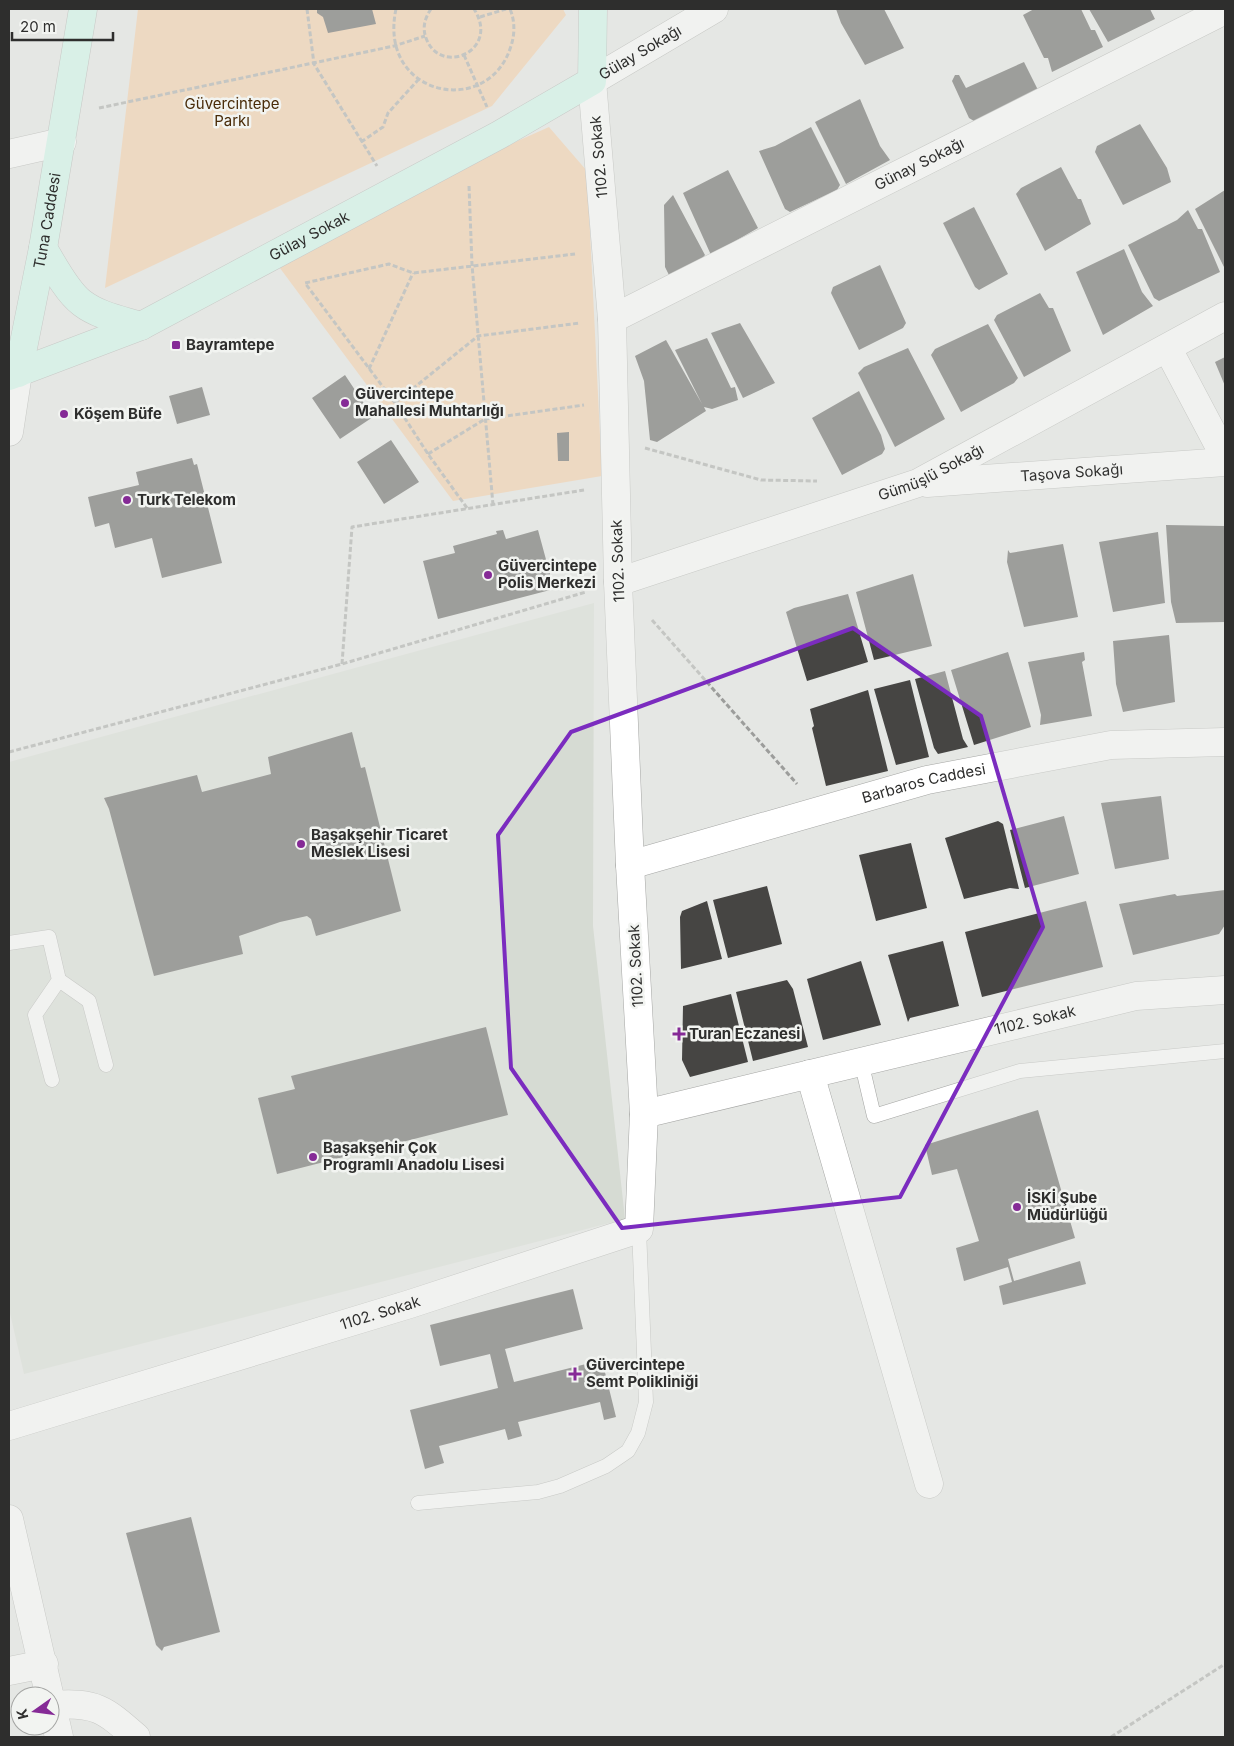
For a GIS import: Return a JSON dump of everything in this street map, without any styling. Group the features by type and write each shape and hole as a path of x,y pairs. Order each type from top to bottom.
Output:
{"main road":[{"name":"Tuna Caddesi","path":"14,374 44,248 83,9"},
{"name":"1102. Sokak","path":"592,9 592,81"},
{"name":"Gülay Sokak","path":"14,374 142,326 468,152 592,81"},
{"path":"44,248 60,276 81,303 101,313 142,326"}],"street":[{"name":"Gülay Sokağı","path":"592,81 714,9"},
{"name":"Günay Sokağı","path":"612,319 1225,10"},
{"name":"1102. Sokak","path":"9,1426 410,1304 639,1229 644,1114 630,865 618,582 612,319 592,81"},
{"path":"9,154 62,142"},
{"name":"Gümüşlü Sokağı","path":"618,582 918,483 1168,349 1225,316"},
{"path":"1168,349 1225,457"},
{"name":"Tuna Caddesi","path":"9,432 14,374"},
{"name":"Taşova Sokağı","path":"918,483 1225,462"},
{"name":"Barbaros Caddesi","path":"630,865 927,780 1111,745 1225,742"},
{"name":"1102. Sokak","path":"644,1114 1136,996 1225,990"},
{"path":"810,1074 929,1484"},
{"path":"9,1519 48,1686"},
{"path":"9,1671 44,1664"},
{"path":"60,1704 74,1703 96,1706 110,1714 136,1737"}],"lane":[{"path":"9,943 48,937 59,980 89,1001 106,1065"},
{"path":"52,1080 35,1015 59,980"},
{"path":"861,1061 874,1116 1020,1070 1225,1050"},
{"path":"418,1503 522,1493 560,1486 606,1466 628,1451 638,1433 646,1402 639,1229"}],"path":[{"path":"307,9 314,64 361,142 395,191"},
{"path":"396,9 392,27 394,46 404,65 418,80 437,88 458,90 478,85 495,74 508,57 514,38 513,17 510,9"},
{"path":"431,9 426,17 424,26 425,36 429,45 436,52 455,58 472,50 482,34 480,17 474,9"},
{"path":"480,17 506,9"},
{"path":"66,114 142,101 314,64 394,46 425,36"},
{"path":"464,55 499,135"},
{"path":"361,142 383,127 388,113 418,80"},
{"path":"468,152 472,266 493,505"},
{"path":"468,508 428,454 395,402 305,283 389,264 414,273 607,250"},
{"path":"369,369 414,273"},
{"path":"395,402 478,336 612,319"},
{"path":"428,454 485,419 614,401"},
{"path":"615,440 761,480 820,481"},
{"path":"342,664 352,526 616,485"},
{"path":"9,752 342,664 618,582"},
{"path":"651,619 820,811"},
{"path":"1111,1737 1225,1664"}],"highlighted area":[{"path":"853,628 981,716 1043,927 900,1197 622,1228 511,1068 498,835 571,732"}],"shaded area":[{"path":"594,603 593,926 625,1219 24,1374 9,1309 9,762"}],"green space":[{"name":"Güvercintepe Parkı","path":"138,9 563,9 566,15 492,106 105,288"},
{"path":"549,127 587,171 602,476 453,501 268,252"}],"building":[{"path":"317,9 372,9 376,24 328,33 323,17 317,13"},
{"path":"836,9 884,9 904,48 865,65 841,23"},
{"path":"1034,9 1081,9 1091,30 1095,30 1103,47 1052,72 1048,58 1044,58 1023,15"},
{"path":"1089,9 1150,9 1155,19 1108,42"},
{"path":"1024,62 1038,90 974,121 969,118 952,81 955,75 959,75 966,88"},
{"path":"860,99 880,146 890,160 846,184 815,122"},
{"path":"1140,124 1167,168 1171,182 1123,205 1095,152 1097,146"},
{"path":"811,127 840,185 837,190 790,212 785,209 759,151 775,146"},
{"path":"1061,167 1078,199 1081,199 1091,224 1045,251 1016,194 1021,188"},
{"path":"728,170 758,228 711,255 683,193"},
{"path":"1225,190 1225,269 1195,209"},
{"path":"673,195 705,255 701,260 670,277 665,267 664,205"},
{"path":"974,207 1008,274 979,290 975,287 943,223"},
{"path":"1188,210 1198,229 1202,229 1220,272 1159,301 1154,298 1128,245 1177,220"},
{"path":"1124,249 1142,292 1153,306 1103,335 1076,272"},
{"path":"880,265 906,323 903,328 859,350 831,293 833,287"},
{"path":"1040,293 1049,308 1053,308 1071,351 1024,377 994,320 997,315"},
{"path":"740,323 775,383 743,398 711,333"},
{"path":"988,324 1018,378 1014,383 961,412 931,355 935,349"},
{"path":"707,338 731,388 735,387 738,400 712,409 704,407 706,411 657,442 650,440 644,381 635,356 666,340 702,404 675,350"},
{"path":"908,348 945,419 895,447 858,373 864,367"},
{"path":"1225,357 1225,386 1215,362"},
{"path":"345,375 373,417 340,439 312,398"},
{"path":"202,387 210,415 177,424 169,396"},
{"path":"859,391 881,435 885,449 882,454 842,475 812,418"},
{"path":"569,432 569,461 558,461 557,433"},
{"path":"391,440 419,482 384,504 357,462"},
{"path":"192,458 194,465 197,464 222,563 162,578 152,538 115,548 109,523 95,527 88,497 139,485 136,472"},
{"path":"1166,525 1225,526 1225,622 1176,623 1171,602"},
{"name":"Güvercintepe Polis Merkezi","path":"503,530 506,539 538,530 554,589 438,619 423,561 455,553 453,546 497,534 496,531"},
{"path":"1158,532 1165,603 1113,612 1099,542"},
{"path":"1063,544 1078,617 1024,627 1007,562 1008,550 1010,553"},
{"path":"913,574 932,646 874,660 856,592"},
{"path":"848,594 868,662 807,681 786,612 794,608"},
{"path":"1169,635 1175,702 1123,712 1116,684 1113,641"},
{"path":"1008,652 1031,727 974,745 951,670"},
{"path":"1084,652 1085,660 1082,662 1092,716 1040,725 1041,715 1028,662"},
{"path":"945,671 963,739 968,747 938,754 934,748 915,679"},
{"path":"910,680 929,757 896,765 874,689"},
{"path":"868,690 888,771 826,786 812,728 814,726 810,709"},
{"path":"352,732 361,768 365,767 401,911 316,936 311,919 307,916 280,922 239,936 243,954 154,976 109,809 104,798 197,775 202,792 271,774 268,757"},
{"path":"1161,796 1169,859 1115,869 1101,803"},
{"path":"1064,816 1079,874 1025,888 1010,830"},
{"path":"998,821 1003,824 1019,889 1010,888 964,899 945,838"},
{"path":"911,843 927,908 876,921 859,855"},
{"path":"767,886 782,944 728,958 713,900"},
{"path":"1225,890 1225,925 1219,934 1133,955 1119,904 1175,894 1177,896"},
{"path":"707,901 722,959 681,969 680,917 682,911"},
{"path":"1086,901 1103,967 982,997 965,932"},
{"path":"943,941 959,1006 910,1018 908,1022 888,955"},
{"path":"861,961 881,1025 823,1040 807,979"},
{"path":"787,980 793,989 808,1047 753,1061 736,992"},
{"path":"731,994 748,1062 690,1077 682,1060 683,1006"},
{"path":"486,1027 508,1115 277,1174 258,1098 295,1089 291,1076"},
{"name":"İSKİ Şube Müdürlüğü","path":"1038,1110 1075,1238 1008,1259 1014,1281 1080,1261 1086,1284 1003,1305 999,1286 1012,1282 1008,1267 964,1281 956,1248 979,1241 957,1169 932,1175 925,1145"},
{"name":"Güvercintepe Semt Polikliniği","path":"573,1289 583,1329 505,1349 514,1382 602,1360 616,1417 604,1420 600,1402 518,1422 522,1436 508,1440 505,1429 439,1446 444,1463 425,1469 410,1410 498,1388 490,1354 440,1366 430,1325"},
{"path":"191,1517 220,1632 164,1647 162,1651 156,1645 126,1533"}],"place":[{"name":"Bayramtepe","path":"176,345"},
{"name":"Güvercintepe Mahallesi Muhtarlığı","path":"345,403"},
{"name":"Köşem Büfe","path":"64,414"},
{"name":"Turk Telekom","path":"127,500"},
{"name":"Güvercintepe Polis Merkezi","path":"488,575"},
{"name":"Başakşehir Ticaret Meslek Lisesi","path":"301,844"},
{"name":"Turan Eczanesi","path":"679,1034"},
{"name":"Başakşehir Çok Programlı Anadolu Lisesi","path":"313,1157"},
{"name":"İSKİ Şube Müdürlüğü","path":"1017,1207"},
{"name":"Güvercintepe Semt Polikliniği","path":"575,1374"}]}
